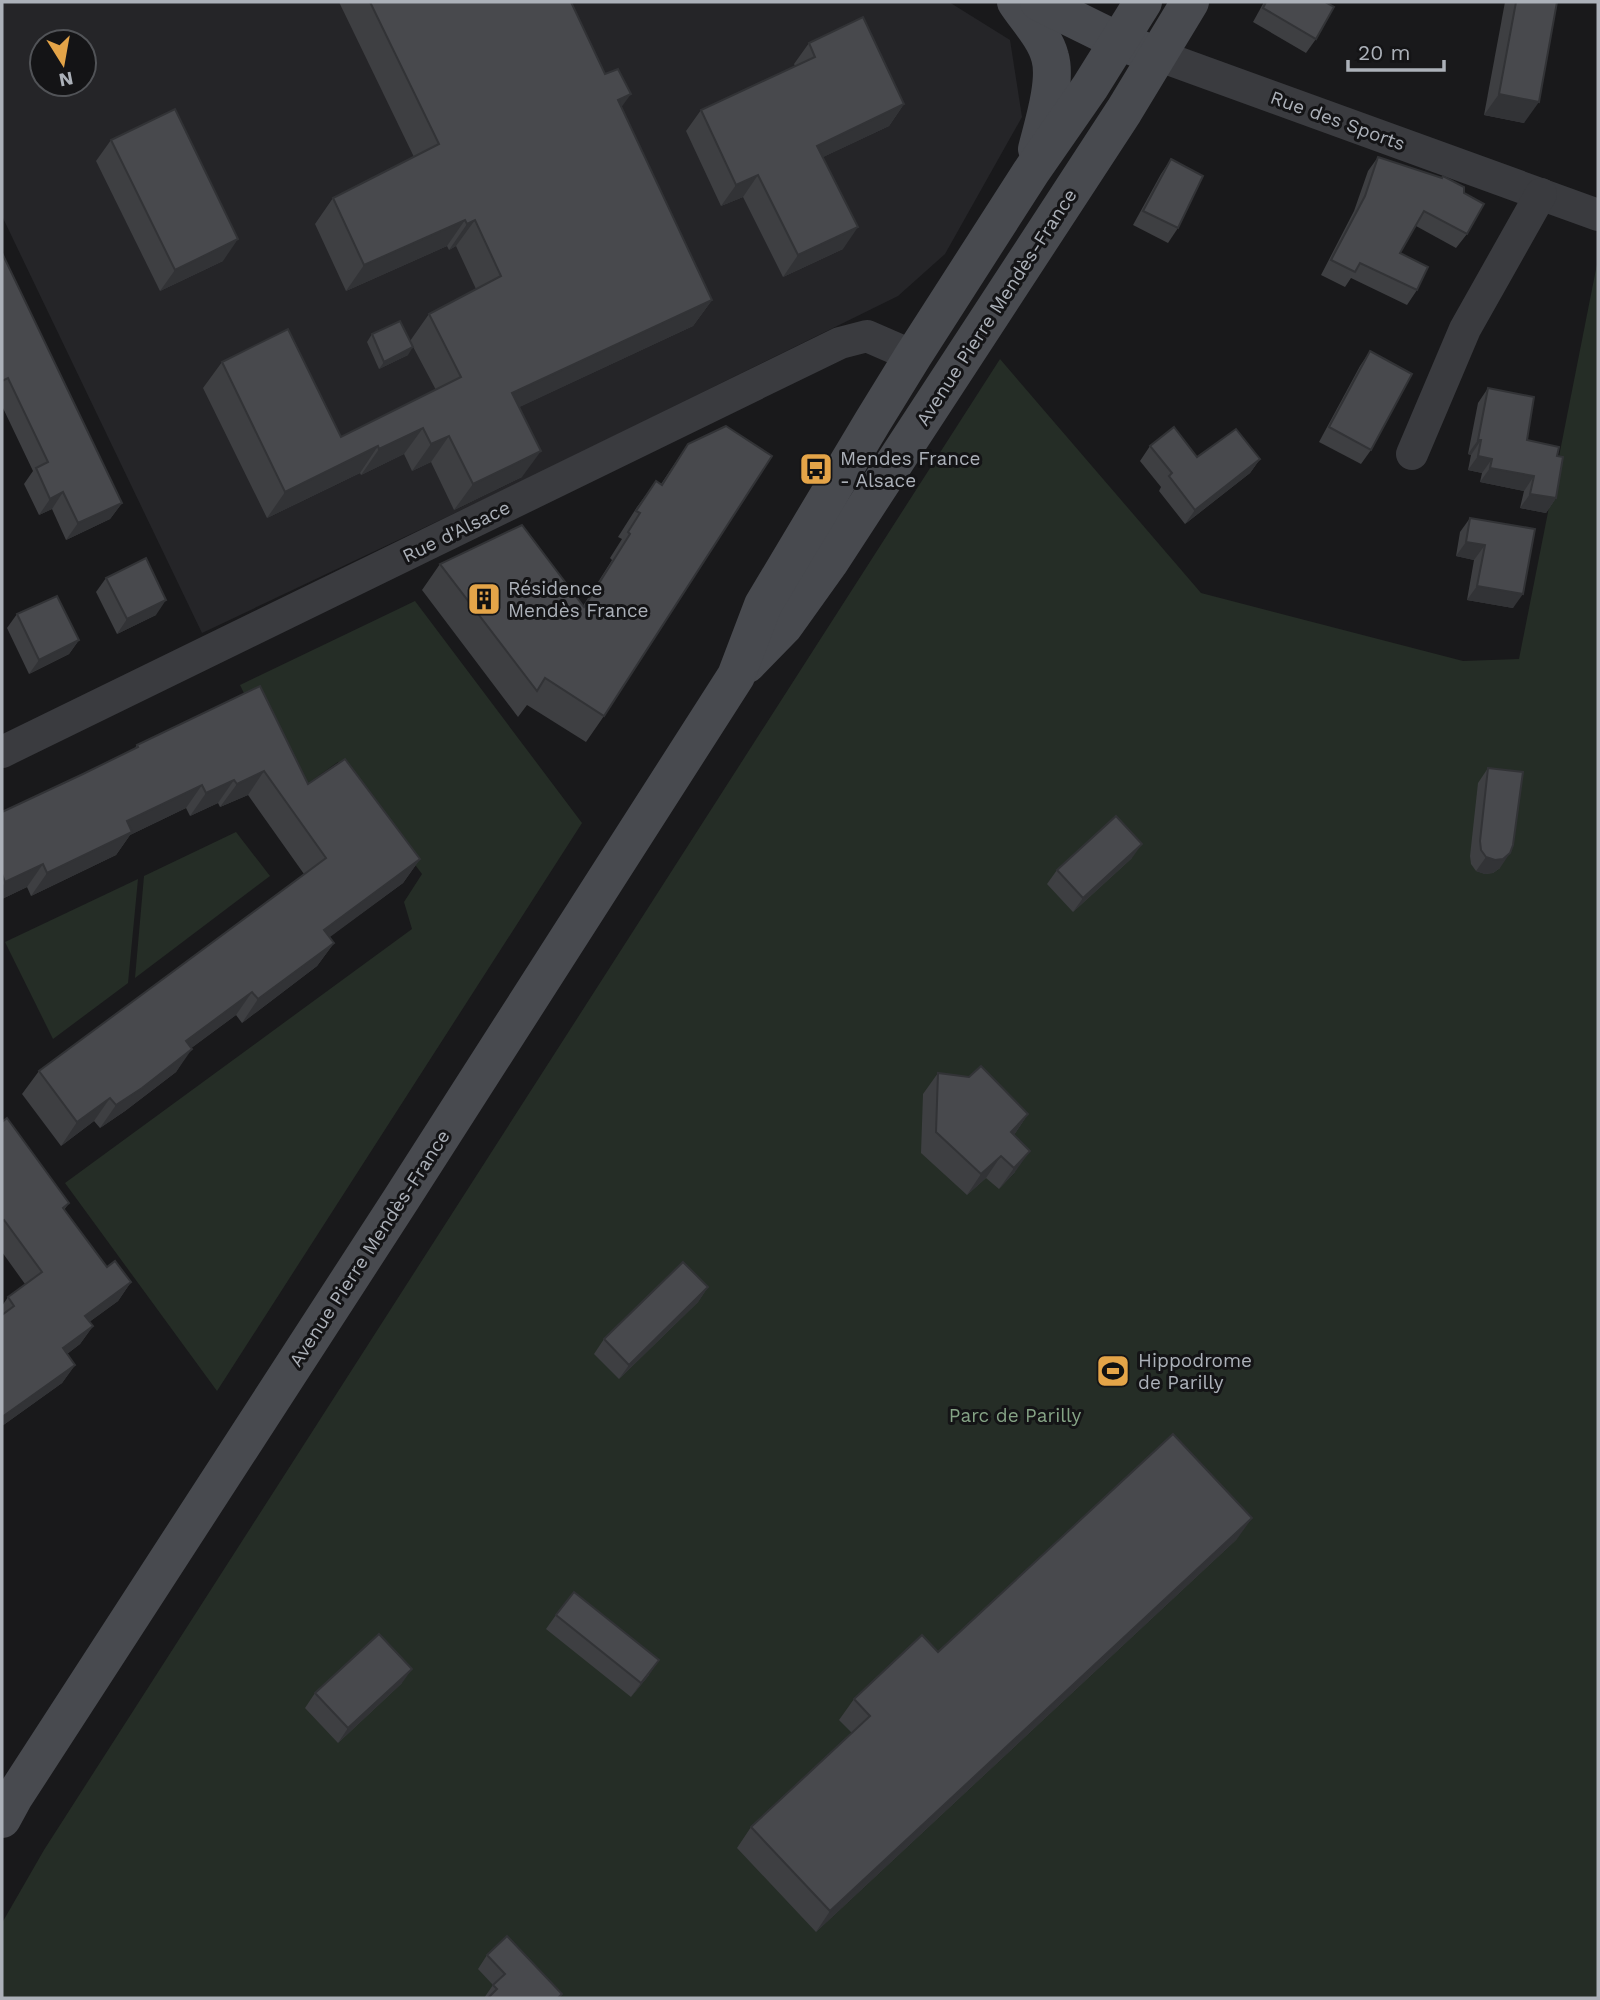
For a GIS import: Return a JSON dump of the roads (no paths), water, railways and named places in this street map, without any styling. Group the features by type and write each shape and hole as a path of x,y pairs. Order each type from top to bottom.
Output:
{"main road":[{"path":"1016,2 1045,44 1051,60 1050,92 1031,172"},
{"path":"1039,2 1136,48"},
{"path":"1136,48 1143,2"},
{"path":"774,615 913,356 1031,172 1090,87 1190,2"},
{"name":"Avenue Pierre Mendès-France","path":"2,1819 774,615 829,563 1124,111 1136,48"}],"street":[{"name":"Rue des Sports","path":"1136,48 1598,215"},
{"path":"1412,454 1465,329 1541,194"},
{"name":"Rue d'Alsace","path":"2,752 840,342 867,336 913,356"}],"place":[{"name":"Mendes France - Alsace","path":"816,469"},
{"name":"Résidence Mendès France","path":"484,599"},
{"name":"Hippodrome de Parilly","path":"1113,1371"}],"park label":[{"name":"Parc de Parilly","path":"1015,1415"}]}
